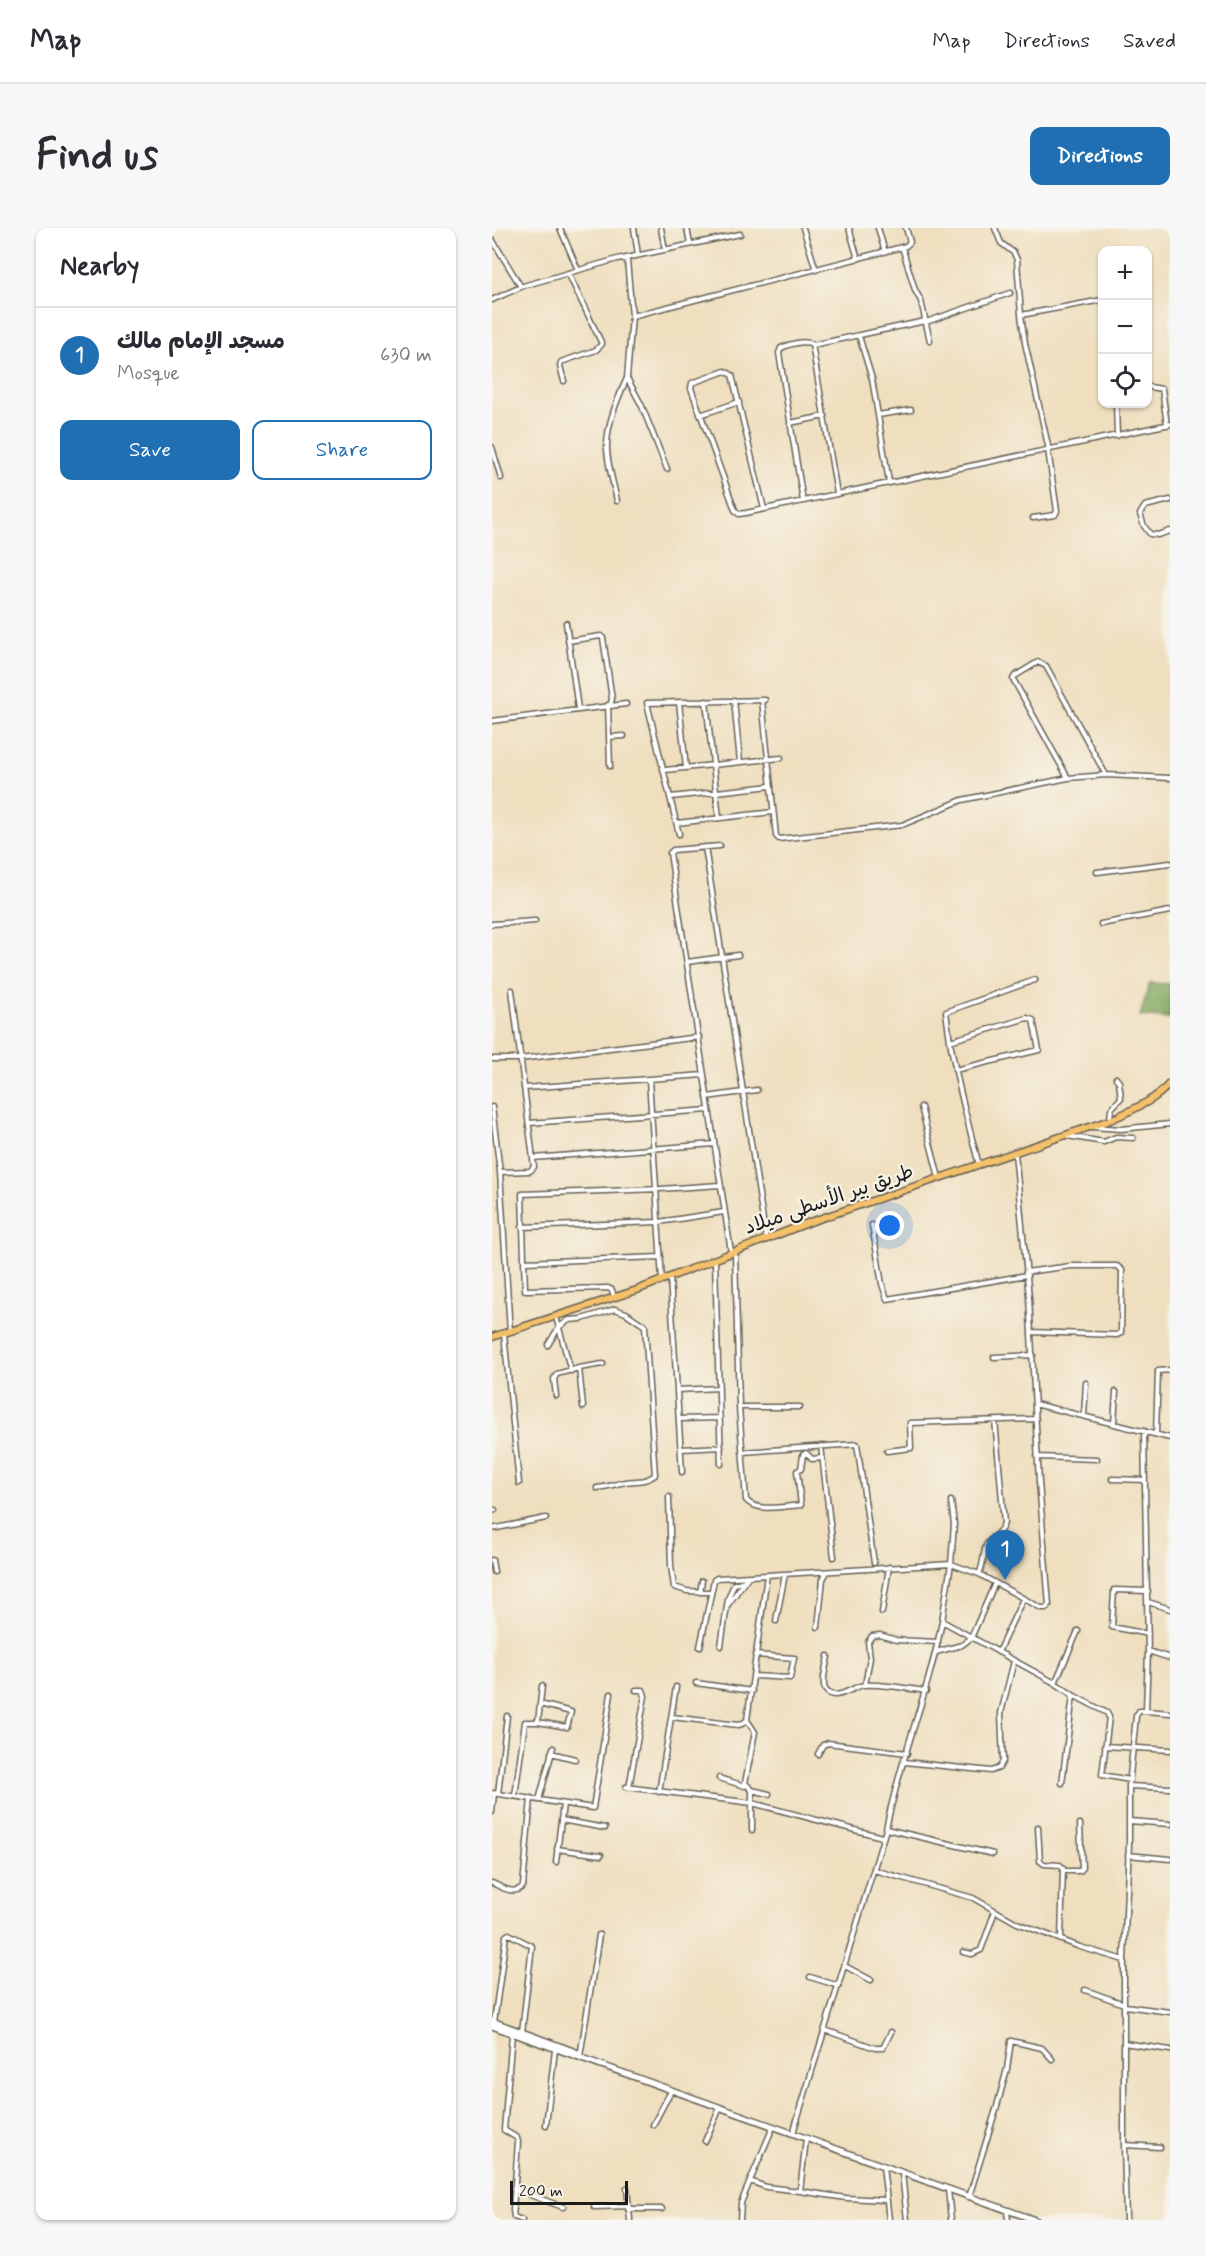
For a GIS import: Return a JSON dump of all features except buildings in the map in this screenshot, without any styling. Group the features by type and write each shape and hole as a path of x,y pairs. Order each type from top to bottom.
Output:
{"main road":[{"name":"طريق بير الأسطى ميلاد","path":"492,1337 615,1298 766,1239 1089,1127 1140,1106 1167,1090 1170,1083"}],"street":[{"path":"560,228 578,270"},
{"path":"634,228 638,255"},
{"path":"661,228 665,250"},
{"path":"687,228 690,244"},
{"path":"803,228 816,270"},
{"path":"849,228 858,259"},
{"path":"878,228 885,252"},
{"path":"632,315 902,247 910,243 906,228"},
{"path":"995,228 1001,243 1014,253 1017,260 1021,315 1028,360 1049,450 1057,511 1055,515 1033,518"},
{"path":"492,300 521,286 578,270 740,234"},
{"path":"492,239 521,286"},
{"path":"902,247 913,284 921,301 930,341"},
{"path":"617,501 607,452 617,402 627,378 632,315 628,264 625,258"},
{"path":"564,381 561,362 596,350 602,344 568,273"},
{"path":"803,501 780,350 785,346 806,342 813,345 926,322 1010,293"},
{"path":"1021,315 1098,301"},
{"path":"859,336 871,373 889,482"},
{"path":"813,345 837,494"},
{"path":"764,509 732,375 728,371 723,371 690,384 735,510 742,514 1168,424 1164,413 1162,389 1152,387"},
{"path":"627,378 641,404 667,469"},
{"path":"700,415 739,402"},
{"path":"1116,408 1117,436"},
{"path":"878,416 911,410"},
{"path":"1164,413 1170,413"},
{"path":"790,423 825,416"},
{"path":"492,447 501,478"},
{"path":"1170,500 1145,506 1140,513 1144,526 1150,534 1158,535 1170,531"},
{"path":"566,623 578,709"},
{"path":"568,641 600,636 603,638 612,699 609,706 610,766"},
{"path":"1068,778 1013,679 1038,662 1046,666 1106,775"},
{"path":"734,700 740,762"},
{"path":"679,834 665,770 646,704 763,700 776,836 779,839 898,826 962,800 1068,778 1106,775 1170,778"},
{"path":"706,701 719,818"},
{"path":"679,702 686,768"},
{"path":"492,721 626,704"},
{"path":"609,737 624,736"},
{"path":"665,770 781,758"},
{"path":"671,797 771,786"},
{"path":"677,823 774,812"},
{"path":"720,846 674,850 670,853 724,1212 733,1251 739,1407 747,1500 751,1505 758,1507 801,1505 797,1472 801,1469 802,1455 806,1453 812,1459 822,1458"},
{"path":"705,847 766,1239"},
{"path":"1097,872 1170,862"},
{"path":"1101,924 1170,911"},
{"path":"492,924 535,921"},
{"path":"687,962 738,955"},
{"path":"979,1165 955,1070 946,1012 1035,980"},
{"path":"500,1172 532,1170 534,1167 512,990"},
{"path":"950,1041 1030,1018 1033,1020 1040,1046 1037,1051 955,1070"},
{"path":"492,1059 520,1059 699,1037"},
{"path":"524,1088 704,1075"},
{"path":"1110,1119 1111,1109 1121,1098 1119,1082 1116,1078"},
{"path":"649,1079 662,1280"},
{"path":"708,1097 757,1090"},
{"path":"492,1107 500,1172 507,1333 519,1483"},
{"path":"921,1107 939,1178"},
{"path":"529,1123 709,1110"},
{"path":"1089,1127 1121,1129 1170,1124"},
{"path":"1064,1135 1104,1142 1116,1137 1134,1138"},
{"path":"533,1158 714,1144"},
{"path":"700,1647 710,1592 717,1578 951,1564 979,1574 1041,1608 1049,1605 1037,1457 1033,1355 1015,1152"},
{"path":"615,1298 612,1290 608,1288 527,1292 522,1227 524,1192 720,1185"},
{"path":"522,1227 659,1222 724,1212"},
{"path":"872,1225 882,1284 887,1299 1071,1266 1117,1266 1122,1269 1121,1333 1117,1335 1031,1332"},
{"path":"524,1262 661,1257"},
{"path":"715,1259 721,1464"},
{"path":"670,1277 682,1472"},
{"path":"548,1345 559,1327 569,1320 582,1319 615,1309 626,1313 645,1326 655,1476 646,1480 622,1482 597,1488"},
{"path":"556,1317 571,1371"},
{"path":"994,1357 1033,1355"},
{"path":"556,1396 555,1377 559,1373 603,1364"},
{"path":"579,1368 583,1407"},
{"path":"1156,1434 1158,1371 1170,1370"},
{"path":"1084,1416 1086,1383"},
{"path":"677,1390 719,1388"},
{"path":"1114,1424 1116,1392"},
{"path":"1035,1404 1170,1438"},
{"path":"739,1407 800,1407"},
{"path":"679,1419 720,1418"},
{"path":"887,1451 911,1448 910,1423 1036,1419"},
{"path":"979,1574 984,1565 987,1545 1003,1528 1004,1523 995,1420"},
{"path":"1144,1431 1148,1592 1146,1711"},
{"path":"742,1452 853,1443 858,1445 874,1563"},
{"path":"821,1446 834,1557"},
{"path":"681,1449 721,1448"},
{"path":"1037,1457 1097,1459"},
{"path":"1112,1479 1145,1480"},
{"path":"669,1497 672,1584 678,1590 710,1592"},
{"path":"793,2134 874,1870 936,1652 951,1564 955,1519 951,1501"},
{"path":"492,1529 546,1518"},
{"path":"492,1560 494,1572"},
{"path":"882,1611 889,1567"},
{"path":"818,1627 823,1579 827,1571"},
{"path":"776,1621 784,1574"},
{"path":"745,1786 755,1734 748,1719 767,1575"},
{"path":"727,1606 748,1576"},
{"path":"700,1592 702,1581"},
{"path":"721,1646 729,1595 734,1584 745,1581"},
{"path":"936,1652 962,1645 971,1638 995,1583"},
{"path":"1148,1592 1114,1590 1112,1627 1148,1634"},
{"path":"998,1652 1023,1599"},
{"path":"1148,1602 1170,1609"},
{"path":"942,1621 1107,1713 1109,1717 1102,1777 1130,1779"},
{"path":"1055,1683 1078,1631"},
{"path":"865,1684 870,1658 868,1642 872,1636 880,1635 896,1640 938,1641"},
{"path":"1148,1651 1170,1658"},
{"path":"753,1676 790,1678 794,1658 755,1655"},
{"path":"828,1656 824,1686 827,1691 840,1695 865,1684 926,1691"},
{"path":"904,1762 991,1771 999,1768 1003,1761 1001,1713 1014,1661"},
{"path":"696,1683 752,1691"},
{"path":"538,1722 542,1686"},
{"path":"659,1792 676,1688"},
{"path":"636,1690 643,1690 645,1696 627,1788 752,1803 882,1837"},
{"path":"494,1794 593,1808 611,1694"},
{"path":"1062,1783 1073,1695"},
{"path":"515,1796 525,1722 567,1727 571,1712 540,1704"},
{"path":"1126,2220 1124,1960 1132,1748 1137,1713 1146,1711 1170,1713"},
{"path":"492,1812 507,1716"},
{"path":"672,1717 738,1725 742,1725 748,1719"},
{"path":"818,1755 823,1745 828,1743 907,1753"},
{"path":"1105,1746 1170,1750"},
{"path":"539,1800 552,1751 575,1759"},
{"path":"718,1778 769,1794"},
{"path":"1129,1786 1170,1788"},
{"path":"752,1790 752,1830"},
{"path":"492,1883 513,1891 523,1886 531,1798"},
{"path":"556,1862 563,1804"},
{"path":"561,1820 605,1828"},
{"path":"1130,1821 1170,1824"},
{"path":"1063,1871 1082,1869 1080,1824"},
{"path":"1038,1827 1040,1861 1044,1864 1060,1865 1063,1871 1061,1940"},
{"path":"886,1829 993,1854"},
{"path":"557,1849 601,1855"},
{"path":"1128,1856 1170,1858"},
{"path":"874,1870 973,1898 1017,1923 1124,1960"},
{"path":"963,1952 972,1954 981,1950 995,1911"},
{"path":"492,2023 508,1934 532,1946 522,2032"},
{"path":"580,2057 598,1935"},
{"path":"845,1966 871,1980"},
{"path":"810,1977 839,1986"},
{"path":"1085,1990 1124,2005 1170,2012"},
{"path":"492,2023 576,2052 580,2057"},
{"path":"492,2023 512,2034 555,2050 1035,2220"},
{"path":"825,2030 875,2048 883,2048 891,2032"},
{"path":"512,2034 504,2130 517,2138 518,2142 513,2216 522,2220"},
{"path":"969,2197 999,2097 1011,2041 1042,2048 1052,2059"},
{"path":"1125,2043 1170,2050"},
{"path":"546,2125 555,2050"},
{"path":"653,2125 671,2091"},
{"path":"705,2142 720,2108"},
{"path":"740,2220 741,2203 773,2127"},
{"path":"800,2192 806,2139"},
{"path":"1124,2145 1160,2147"},
{"path":"883,2166 889,2220"},
{"path":"902,2172 908,2220"},
{"path":"750,2181 766,2187 800,2192 886,2200"},
{"path":"627,2188 630,2220"},
{"path":"514,2189 563,2207"},
{"path":"948,2189 951,2220"},
{"path":"594,2206 662,2209"},
{"path":"1007,2210 1008,2220"}],"green space":[{"path":"1150,983 1170,984 1170,1019 1140,1016"}],"place":[{"name":"مسجد الإمام مالك","path":"1005,1580"}]}
